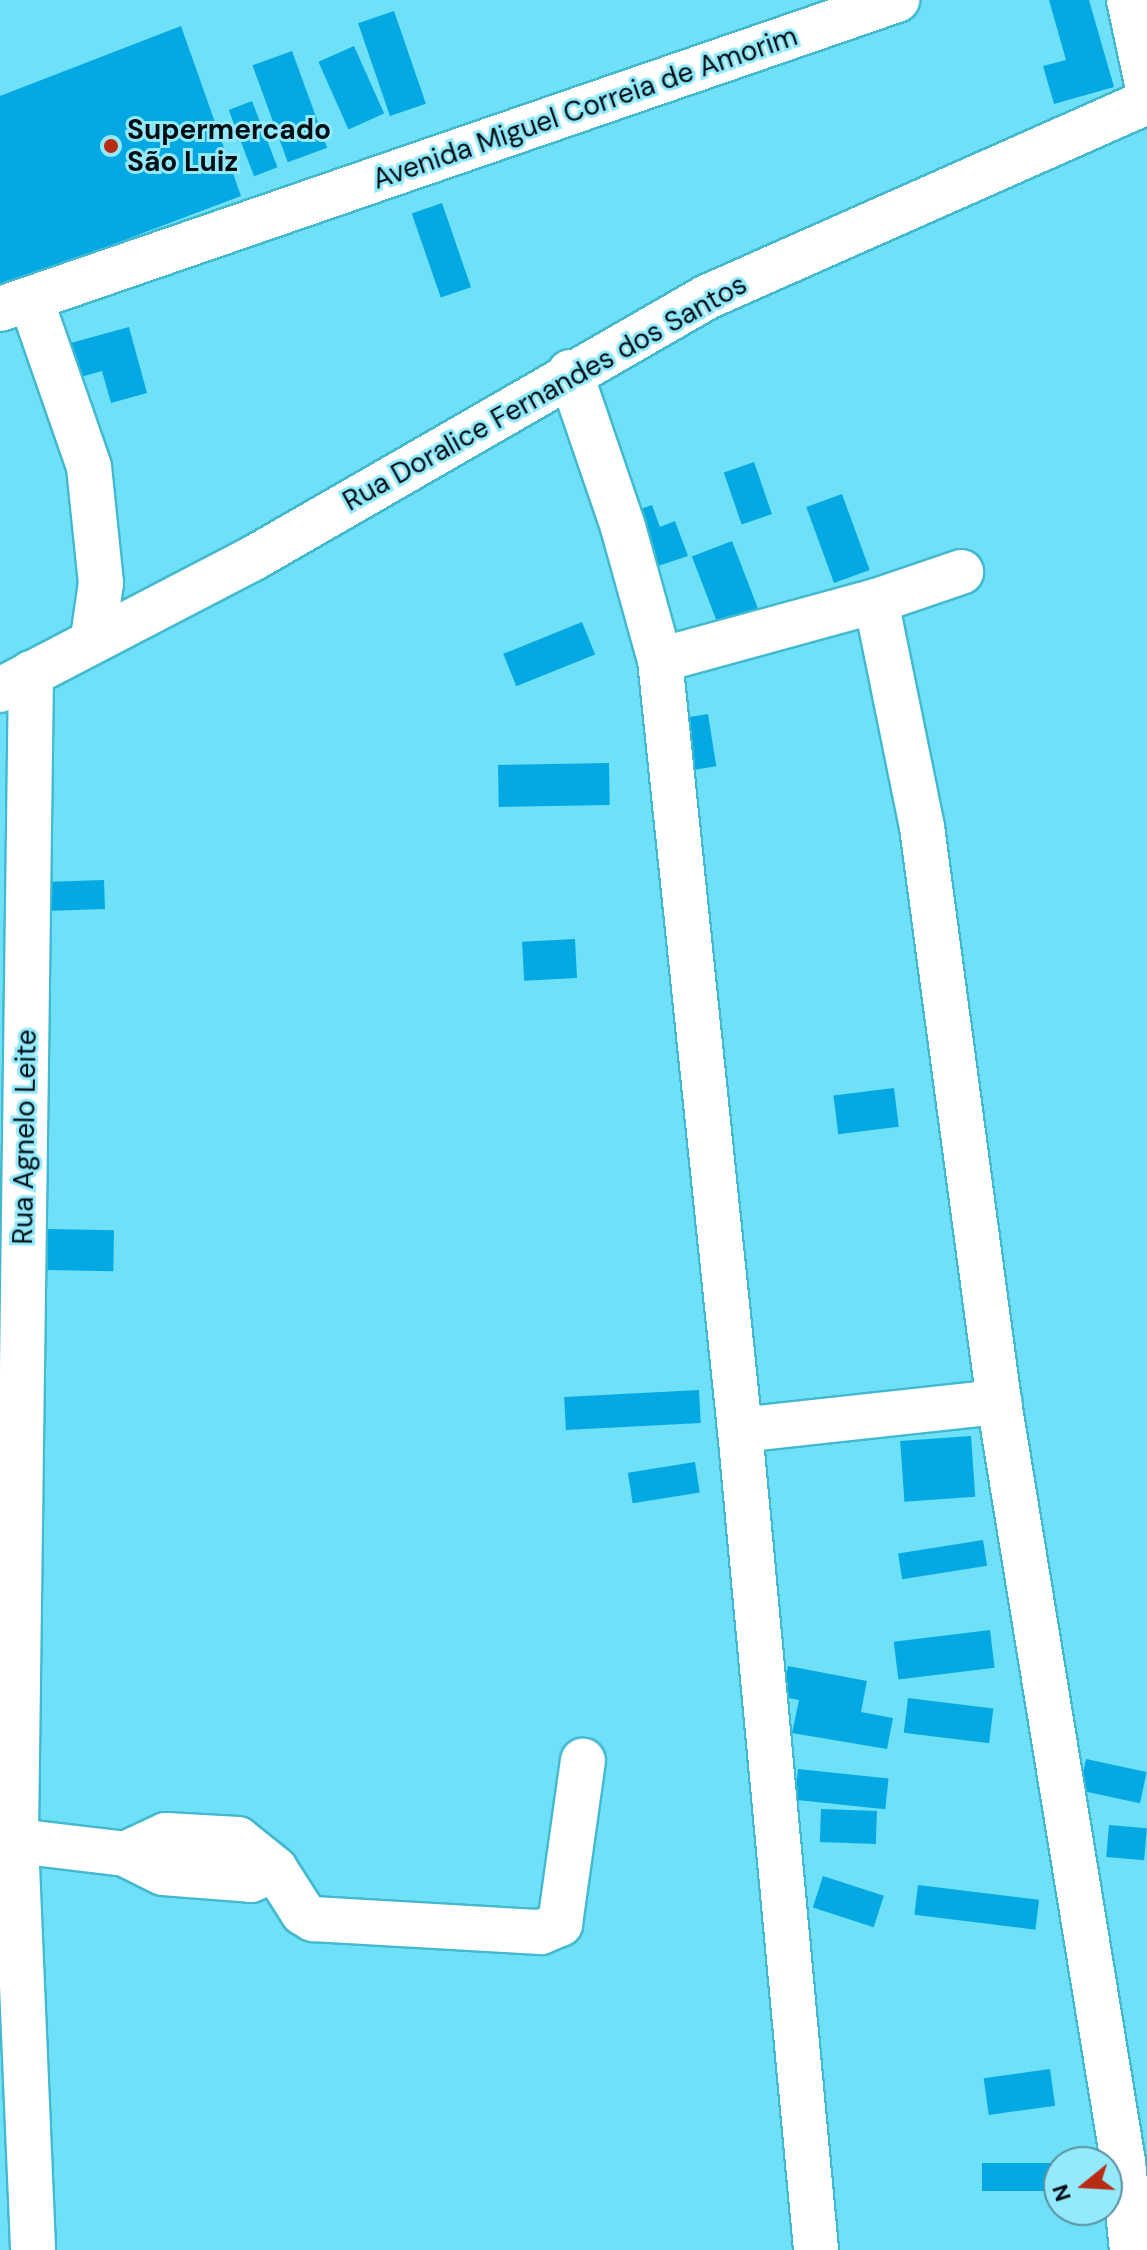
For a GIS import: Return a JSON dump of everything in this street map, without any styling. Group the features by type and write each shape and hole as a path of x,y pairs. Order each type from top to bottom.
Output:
{"street":[{"name":"Avenida Miguel Correia de Amorim","path":"15,305 897,0"},
{"path":"1129,0 1147,84"},
{"name":"Rua Doralice Fernandes dos Santos","path":"16,682 93,638 252,559 570,372 707,297 1147,102"},
{"path":"15,305 89,467 101,583 93,638"},
{"path":"570,372 623,527 660,660 740,1430 816,2250"},
{"path":"660,660 876,601 961,572"},
{"path":"876,601 922,827 999,1402 1123,2162 1132,2250"},
{"name":"Rua Agnelo Leite","path":"16,682 8,1841 33,2250"},
{"path":"740,1430 999,1402"},
{"path":"8,1841 125,1854 163,1873 251,1880 275,1869 303,1913 313,1919 541,1932 560,1924 583,1761"}],"building":[{"path":"1049,0 1089,0 1114,87 1054,104 1043,66 1066,60"},
{"path":"394,11 426,104 390,116 358,23"},
{"name":"Supermercado São Luiz","path":"181,26 241,196 0,287 0,96"},
{"path":"354,46 384,114 348,129 318,62"},
{"path":"292,51 327,148 288,162 253,65"},
{"path":"252,101 277,167 254,176 229,110"},
{"path":"442,203 471,287 441,298 412,213"},
{"path":"129,327 147,393 111,403 102,371 77,378 67,344"},
{"path":"754,462 772,514 742,524 724,472"},
{"path":"842,494 870,570 834,583 806,507"},
{"path":"652,505 660,527 675,521 688,556 643,571 623,515"},
{"path":"732,541 759,610 718,625 692,556"},
{"path":"582,622 595,654 516,686 503,654"},
{"path":"708,714 716,766 681,772 672,720"},
{"path":"609,763 610,805 499,807 498,765"},
{"path":"104,880 105,909 52,911 51,882"},
{"path":"575,939 577,978 524,981 522,942"},
{"path":"894,1088 899,1127 838,1134 833,1095"},
{"path":"48,1229 114,1230 113,1271 47,1270"},
{"path":"699,1390 701,1423 566,1430 564,1397"},
{"path":"971,1436 975,1497 904,1502 900,1441"},
{"path":"695,1462 700,1493 633,1503 628,1473"},
{"path":"983,1540 987,1566 902,1579 898,1553"},
{"path":"990,1630 995,1668 898,1680 894,1642"},
{"path":"788,1666 867,1681 861,1712 893,1718 887,1749 792,1733 799,1700 783,1697"},
{"path":"908,1698 993,1708 989,1743 904,1733"},
{"path":"1086,1759 1147,1772 1140,1803 1079,1790"},
{"path":"798,1769 889,1779 885,1809 795,1800"},
{"path":"821,1809 877,1811 876,1844 820,1842"},
{"path":"1109,1825 1147,1828 1144,1860 1106,1857"},
{"path":"823,1876 884,1896 874,1927 813,1907"},
{"path":"918,1885 1039,1900 1035,1930 914,1915"},
{"path":"1050,2069 1055,2106 989,2115 984,2078"},
{"path":"982,2163 1043,2163 1043,2191 982,2191"}],"place":[{"name":"Supermercado São Luiz","path":"111,146"}]}
